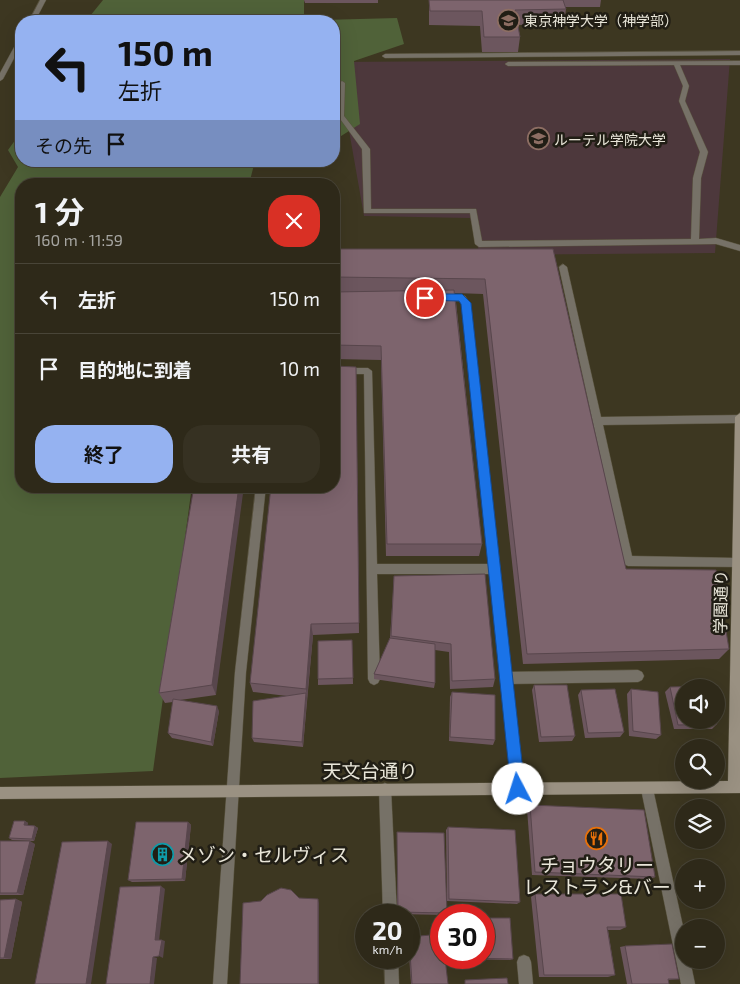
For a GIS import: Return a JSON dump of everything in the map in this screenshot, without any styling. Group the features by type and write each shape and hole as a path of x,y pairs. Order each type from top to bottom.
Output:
{"main road":[{"name":"学園通り","path":"737,787 737,563 740,418"},
{"name":"天文台通り","path":"0,793 385,788 647,789 737,787"}],"street":[{"path":"35,15 43,0"},
{"path":"0,79 15,51"},
{"path":"385,56 740,53"},
{"path":"508,64 661,62 677,65 740,63"},
{"path":"677,65 686,86 682,101 704,152 697,178 695,241"},
{"path":"342,83 341,116 366,149 367,211 474,211 479,244 716,241 740,248"},
{"path":"563,267 628,562 737,563"},
{"path":"432,298 462,298 466,303 508,678 518,789"},
{"path":"340,371 368,371 374,679"},
{"path":"597,421 740,418"},
{"path":"220,984 231,791 249,570 260,493"},
{"path":"372,569 495,569"},
{"path":"508,678 638,676"},
{"path":"385,788 390,904"},
{"path":"647,789 688,984"},
{"path":"524,962 526,984"},
{"path":"392,969 392,984"}],"shaded area":[{"name":"ルーテル学院大学","path":"730,59 715,253 480,255 470,218 364,216 340,79 340,62"}],"green space":[{"path":"103,0 304,0 304,15 91,15"},
{"path":"397,18 404,44 354,61 360,124 340,137 340,20"},
{"path":"15,140 15,162 8,150"},
{"path":"18,167 253,167 251,178 15,178 15,493 191,493 153,771 0,778 0,197"}],"building":[{"path":"429,0 563,0 566,9 515,10 520,37 484,37 482,11 430,11"},
{"path":"340,249 553,249 626,569 716,570 729,649 527,654 485,279 340,277"},
{"path":"454,290 482,544 387,544 381,346 340,345 340,292"},
{"path":"340,366 356,367 359,623 311,624 306,689 250,683 270,493 340,493"},
{"path":"193,493 238,493 212,685 159,693"},
{"path":"485,574 495,679 452,681 451,644 391,636 394,576"},
{"path":"390,638 435,644 435,683 374,674"},
{"path":"352,640 353,678 318,679 318,641"},
{"path":"534,685 567,685 575,736 541,737"},
{"path":"670,687 675,687 675,711"},
{"path":"615,689 624,732 588,733 581,690"},
{"path":"631,689 658,692 661,735 633,731"},
{"path":"452,692 495,695 495,740 450,737"},
{"path":"306,693 302,742 252,738 253,701"},
{"path":"173,699 217,706 211,742 168,733"},
{"path":"530,805 644,810 655,877 535,872"},
{"path":"14,821 25,821 24,825 35,826 32,839 9,838"},
{"name":"メゾン・セルヴィス","path":"136,822 188,822 182,879 128,880"},
{"path":"448,827 515,830 520,902 449,899"},
{"path":"397,832 444,833 447,904 430,904 430,913 420,912 420,904 398,904"},
{"path":"0,841 30,841 17,893 0,893"},
{"path":"108,841 86,984 35,984 62,842"},
{"path":"161,886 155,940 162,940 159,956 153,957 150,984 106,984 120,887"},
{"path":"281,888 291,890 299,898 318,899 318,984 240,984 243,903 261,901 267,895"},
{"path":"535,894 621,894 626,927 607,927 615,975 544,975"},
{"path":"16,899 4,958 0,958 0,900"},
{"path":"495,918 510,918 513,959 495,959"},
{"path":"430,935 430,969 446,969 448,984 412,984 411,969 420,969 420,936"},
{"path":"672,944 675,969 677,969 679,979 668,979 669,984 632,984 625,946"},
{"path":"507,978 508,984 465,984 465,980"}],"place":[{"name":"東京神学大学（神学部）","path":"508,20"},
{"name":"ルーテル学院大学","path":"538,139"},
{"name":"チョウタリー レストラン&バー","path":"597,838"},
{"name":"メゾン・セルヴィス","path":"162,854"}],"route":[{"path":"425,298 462,298 466,303 508,678 518,789"}]}
